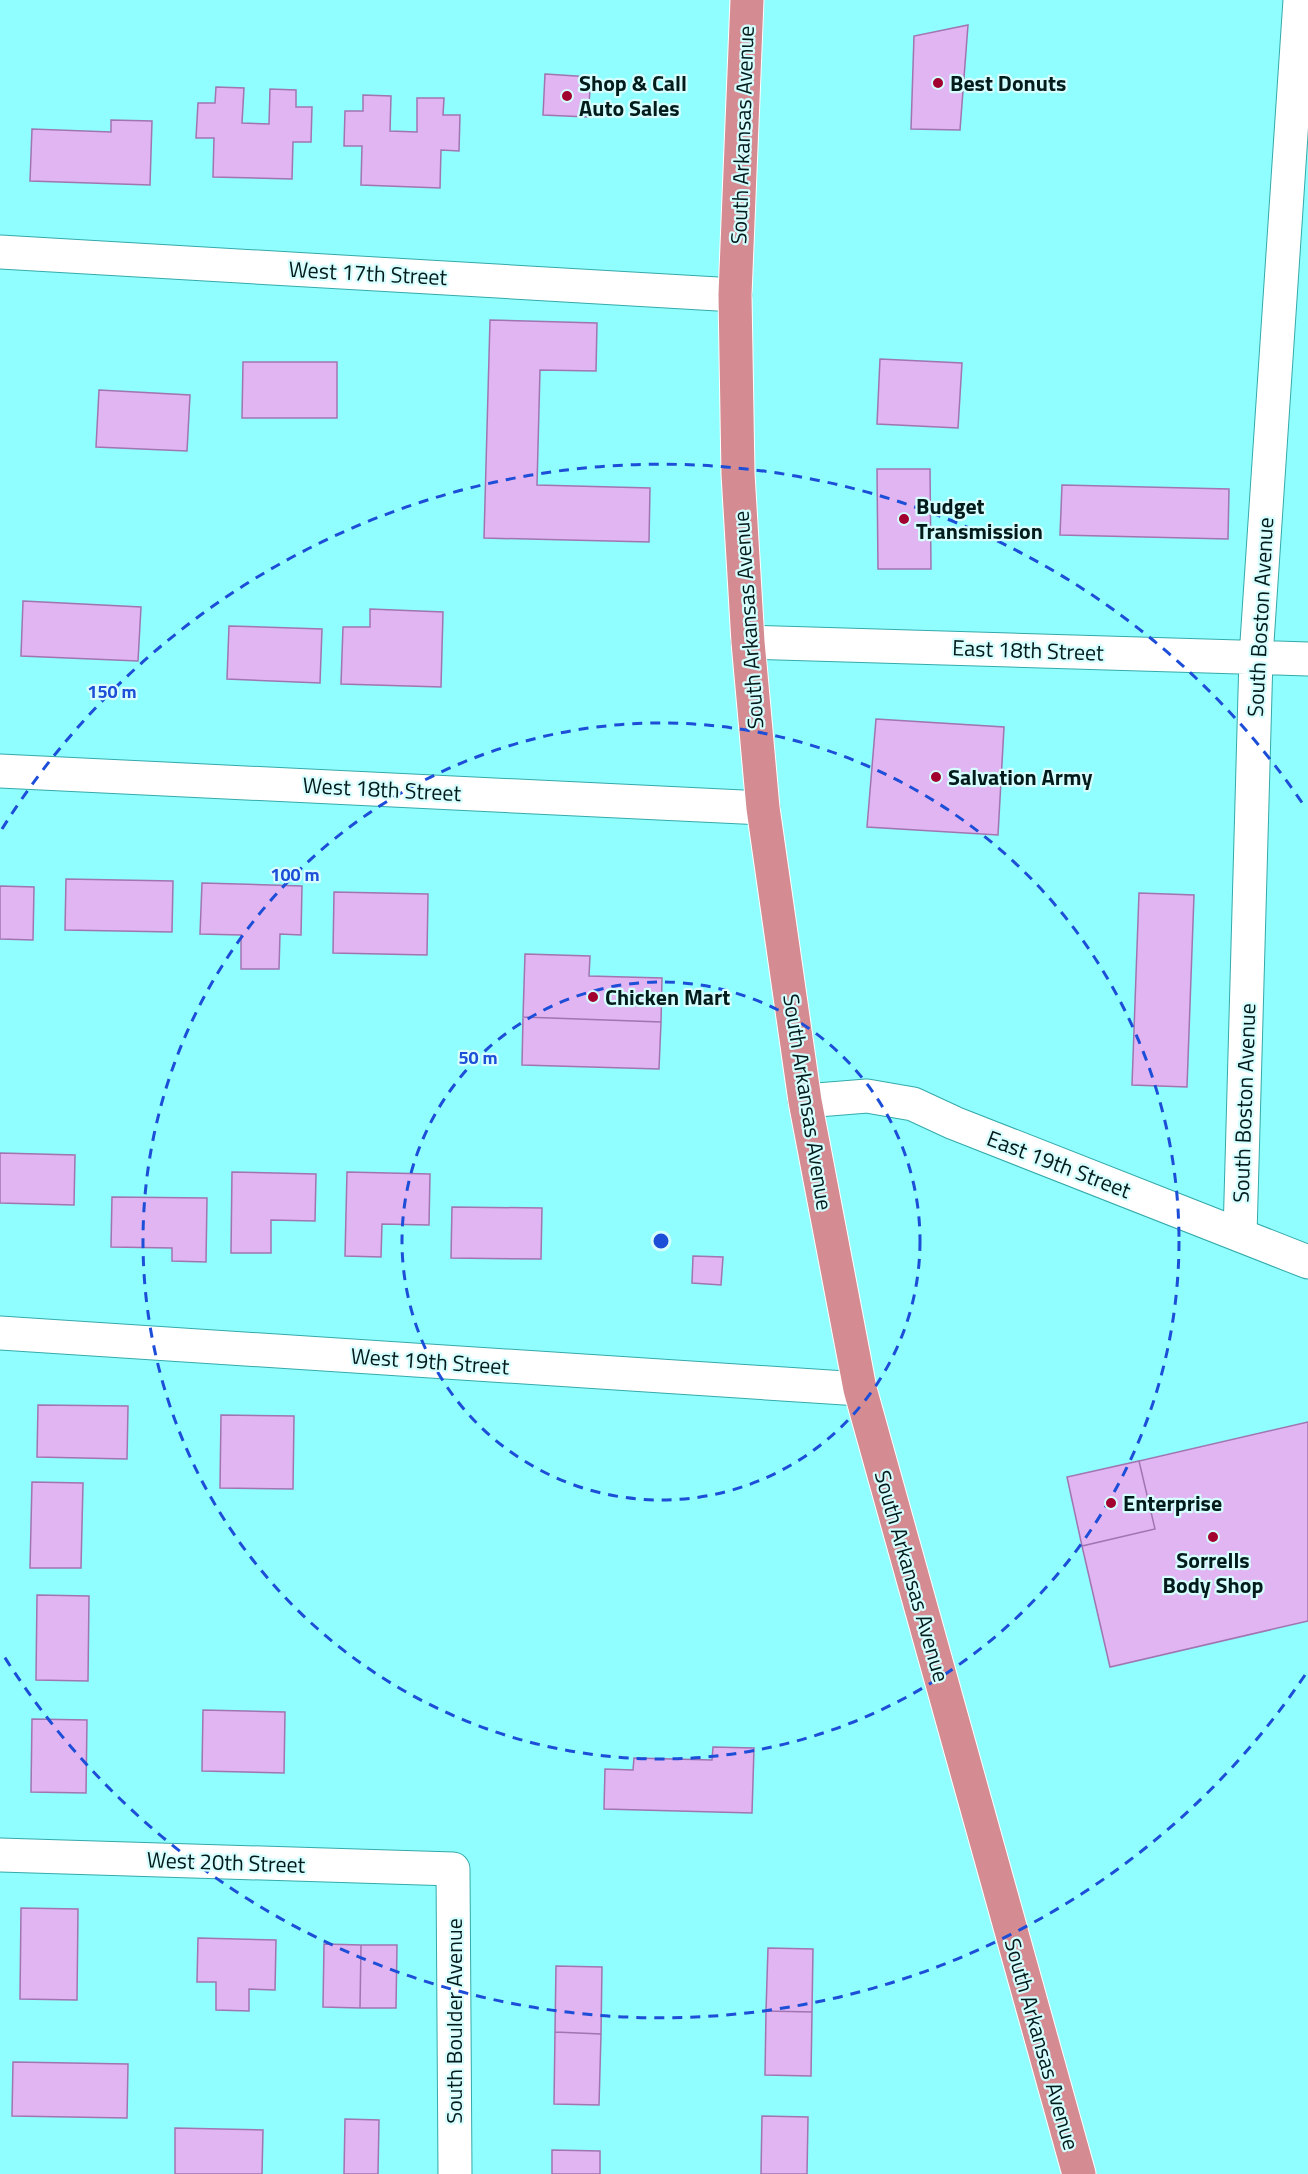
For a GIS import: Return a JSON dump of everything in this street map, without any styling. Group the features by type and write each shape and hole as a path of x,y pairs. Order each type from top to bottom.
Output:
{"highway":[{"name":"South Arkansas Avenue","path":"747,0 735,295 738,474 747,642 764,808 805,1101 860,1389 1079,2174"}],"street":[{"name":"South Boston Avenue","path":"1240,1235 1256,657 1300,0"},
{"name":"West 17th Street","path":"0,252 735,295"},
{"name":"East 18th Street","path":"747,642 1308,659"},
{"name":"West 18th Street","path":"0,771 764,808"},
{"name":"East 19th Street","path":"805,1101 867,1096 913,1104 954,1123 1308,1262"},
{"name":"West 19th Street","path":"0,1333 860,1389"},
{"name":"West 20th Street","path":"0,1855 453,1869"},
{"name":"South Boulder Avenue","path":"453,1869 455,2174"}],"building":[{"name":"Best Donuts","path":"968,25 960,130 911,129 914,36"},
{"name":"Shop & Call Auto Sales","path":"545,74 591,77 588,117 543,115"},
{"path":"216,87 244,88 242,123 269,124 270,89 296,90 296,107 312,107 311,142 293,142 292,179 213,177 214,138 196,138 198,103 215,103"},
{"path":"363,95 391,96 390,131 417,132 417,98 444,98 443,115 460,115 459,151 441,150 440,188 361,185 362,146 344,146 345,111 363,111"},
{"path":"111,120 152,121 150,185 30,181 32,129 111,132"},
{"path":"490,320 597,323 596,371 540,370 537,485 650,488 649,542 484,538"},
{"path":"880,359 962,363 958,428 877,424"},
{"path":"243,362 337,362 337,418 242,418"},
{"path":"99,390 190,395 187,451 96,447"},
{"name":"Budget Transmission","path":"877,469 930,469 931,569 878,569"},
{"path":"1062,485 1229,489 1228,539 1060,535"},
{"path":"23,601 141,607 138,661 21,656"},
{"path":"370,609 443,612 441,687 341,684 343,627 370,627"},
{"path":"229,626 322,629 320,683 227,679"},
{"name":"Salvation Army","path":"876,719 1004,727 998,835 867,827"},
{"path":"66,879 173,881 172,932 65,930"},
{"path":"202,883 302,886 301,935 280,934 279,969 241,969 241,935 200,934"},
{"path":"0,886 34,887 33,940 0,939"},
{"path":"334,892 428,894 427,955 333,953"},
{"path":"1139,893 1194,895 1187,1087 1132,1085"},
{"name":"Chicken Mart","path":"525,954 590,956 589,976 662,978 661,1022 523,1017"},
{"path":"523,1017 661,1022 659,1069 522,1065"},
{"path":"0,1153 75,1155 74,1205 0,1203"},
{"path":"232,1172 316,1174 315,1221 271,1220 271,1253 231,1253"},
{"path":"347,1172 430,1174 429,1225 382,1224 381,1257 345,1256"},
{"path":"112,1197 207,1198 206,1262 172,1261 172,1248 111,1247"},
{"path":"452,1207 542,1208 541,1259 451,1258"},
{"path":"693,1256 723,1257 721,1285 692,1283"},
{"path":"38,1405 128,1406 127,1459 37,1457"},
{"path":"221,1415 294,1416 293,1489 220,1488"},
{"name":"Sorrells Body Shop","path":"1308,1422 1308,1621 1110,1667 1082,1546 1155,1529 1139,1461"},
{"name":"Enterprise","path":"1139,1461 1155,1529 1082,1546 1067,1477"},
{"path":"32,1482 83,1483 81,1568 30,1568"},
{"path":"37,1595 89,1596 88,1681 36,1680"},
{"path":"203,1710 285,1712 284,1773 202,1771"},
{"path":"32,1719 87,1720 86,1793 31,1792"},
{"path":"713,1747 754,1748 752,1813 604,1809 605,1769 633,1770 634,1758 712,1760"},
{"path":"21,1908 78,1909 77,2000 20,1999"},
{"path":"198,1938 276,1940 275,1990 249,1989 249,2011 216,2010 216,1982 197,1982"},
{"path":"324,1944 361,1945 360,2008 323,2007"},
{"path":"361,1945 397,1945 396,2008 360,2008"},
{"path":"768,1948 813,1949 812,2012 766,2011"},
{"path":"556,1966 602,1967 601,2034 555,2032"},
{"path":"766,2011 812,2012 811,2076 765,2075"},
{"path":"555,2032 601,2034 599,2105 554,2104"},
{"path":"13,2062 128,2064 127,2118 12,2116"},
{"path":"762,2116 808,2117 807,2174 761,2174"},
{"path":"345,2119 379,2120 378,2174 344,2174"},
{"path":"175,2128 263,2130 262,2174 175,2174"},
{"path":"552,2150 600,2151 600,2174 552,2174"}],"place":[{"name":"Best Donuts","path":"938,83"},
{"name":"Shop & Call Auto Sales","path":"567,96"},
{"name":"Budget Transmission","path":"904,519"},
{"name":"Salvation Army","path":"936,777"},
{"name":"Chicken Mart","path":"593,997"},
{"name":"Enterprise","path":"1111,1503"},
{"name":"Sorrells Body Shop","path":"1213,1537"}]}
